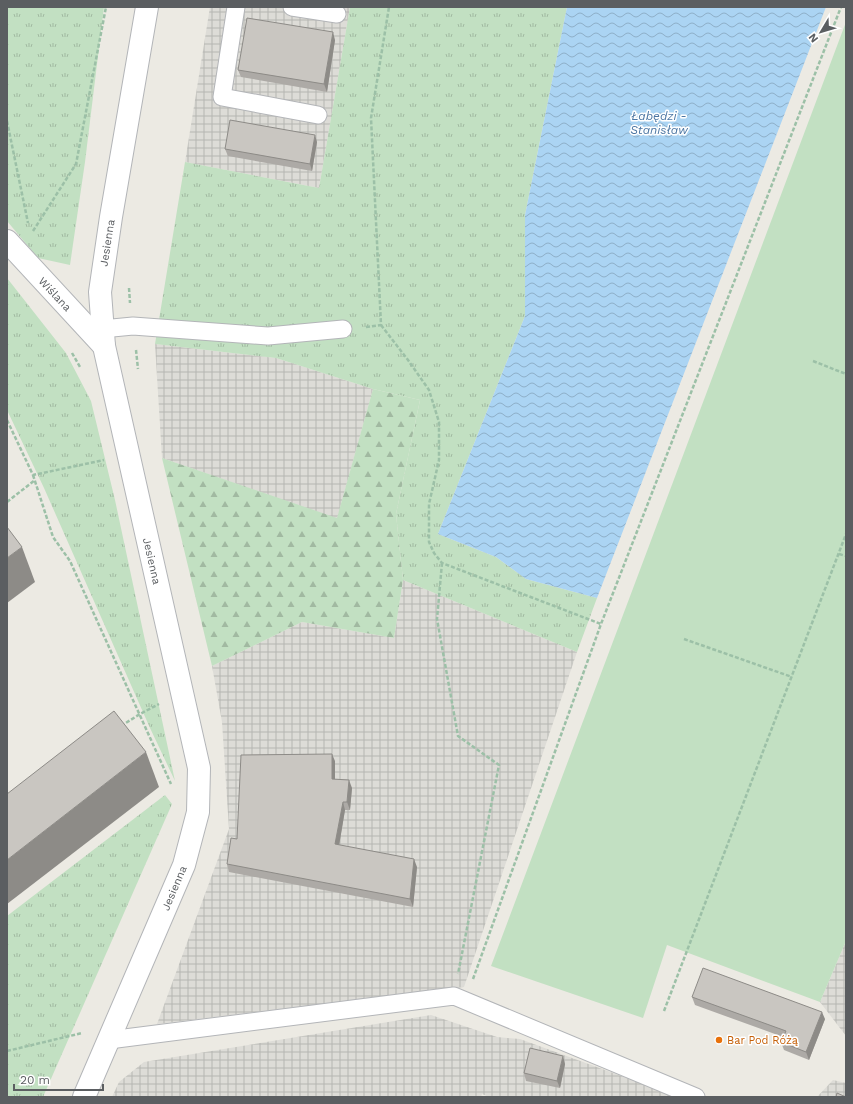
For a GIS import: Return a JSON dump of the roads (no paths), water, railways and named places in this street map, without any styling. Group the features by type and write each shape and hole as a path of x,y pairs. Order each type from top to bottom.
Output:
{"street":[{"name":"Jesienna","path":"84,1097 184,865 198,812 199,768 103,337 100,292 112,209 147,7"},
{"name":"Wiślana","path":"7,241 103,337"}],"lane":[{"path":"236,7 222,97 318,114"},
{"path":"292,7 337,14"},
{"path":"103,337 133,326 268,336 343,330"},
{"path":"109,1040 460,998 696,1097"}],"water":[{"name":"Łabędzi - Stanisław","path":"567,7 826,7 597,598 526,579 496,557 438,534 525,316 525,215"}],"place":[{"name":"Bar Pod Różą","path":"719,1040"}]}
